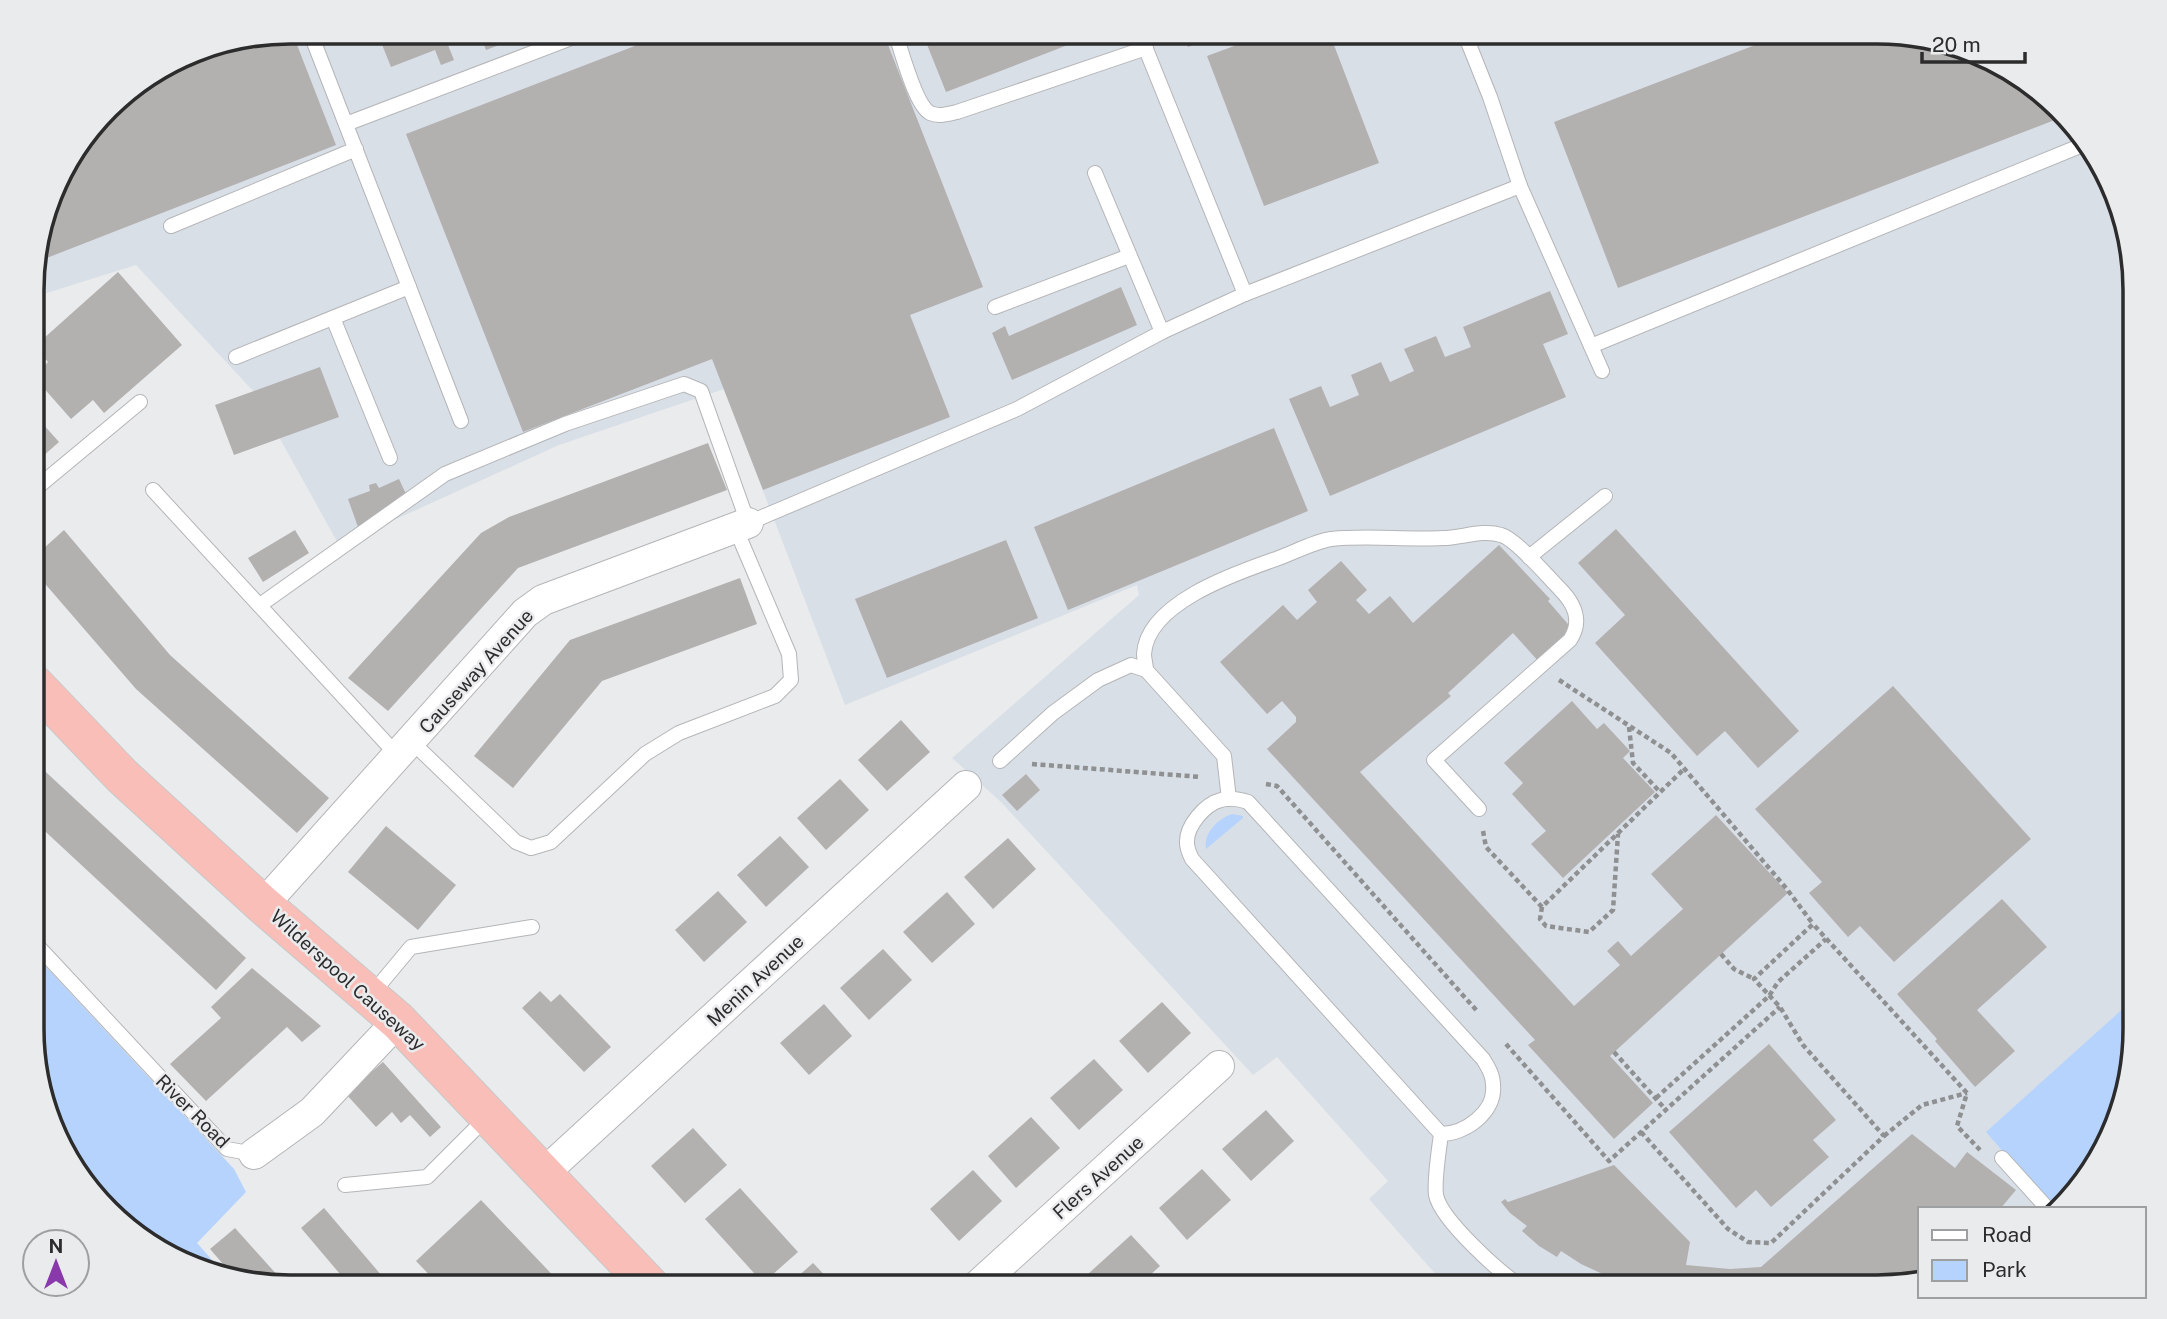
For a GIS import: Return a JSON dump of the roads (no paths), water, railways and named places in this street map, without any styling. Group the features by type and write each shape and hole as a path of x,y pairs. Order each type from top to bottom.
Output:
{"highway":[{"name":"Wilderspool Causeway","path":"44,694 122,776 263,905 398,1021 638,1275"}],"street":[{"name":"Causeway Avenue","path":"263,905 525,613 543,600 742,525"},
{"name":"Menin Avenue","path":"544,1173 966,786"},
{"name":"River Road","path":"254,1154 312,1112 398,1021"},
{"name":"Flers Avenue","path":"989,1275 1219,1066"}],"lane":[{"path":"315,44 461,421"},
{"path":"346,124 556,44"},
{"path":"898,44 919,99 928,112 940,116 1146,48"},
{"path":"1144,44 1245,294"},
{"path":"1469,44 1520,186 1602,371"},
{"path":"1591,346 2077,147"},
{"path":"171,226 356,149"},
{"path":"1095,173 1162,332"},
{"path":"742,525 1017,409 1162,332 1245,294 1520,186"},
{"path":"995,307 1129,256"},
{"path":"236,358 409,287"},
{"path":"333,318 390,458"},
{"path":"153,490 260,605 405,749 516,842 531,848 551,842 645,754 679,733 775,696 791,680 789,654 742,525 701,391 684,384 565,424 445,474 260,605"},
{"path":"44,482 140,402"},
{"path":"1529,557 1605,496"},
{"path":"1146,670 1144,654 1149,637 1162,618 1182,599 1240,571 1329,540 1445,538 1493,533 1504,535 1568,598 1575,609 1575,632 1570,640 1434,760 1479,809"},
{"path":"1000,761 1053,713 1098,680 1131,665 1146,670 1224,756 1229,799"},
{"path":"1441,1134 1453,1134 1477,1120 1490,1105 1494,1087 1483,1059 1248,802 1238,798 1219,800 1211,805 1194,822 1187,835 1186,846 1192,859 1441,1134 1436,1196 1451,1223 1506,1275"},
{"path":"370,996 411,947 532,927"},
{"name":"River Road","path":"44,953 228,1149 254,1154"},
{"path":"345,1185 427,1177 489,1115"},
{"path":"2002,1158 2046,1207"}]}
